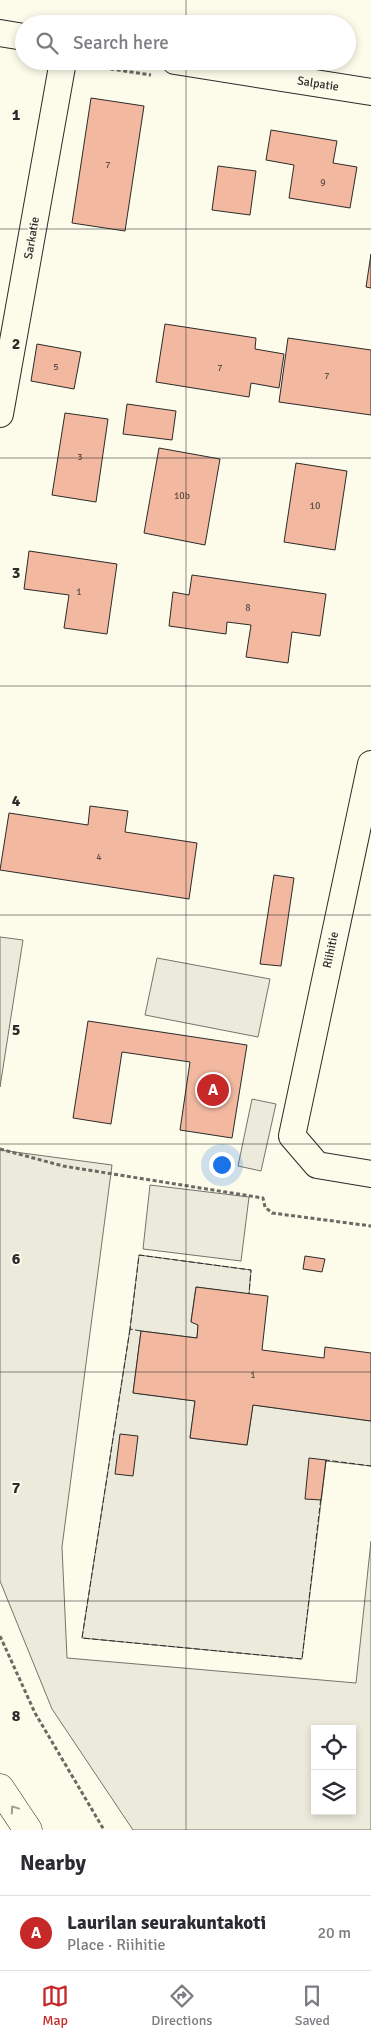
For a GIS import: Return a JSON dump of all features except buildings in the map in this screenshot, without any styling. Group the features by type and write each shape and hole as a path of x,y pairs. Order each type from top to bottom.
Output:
{"main road":[{"path":"0,1788 28,1830"}],"street":[{"path":"0,33 15,36"},
{"name":"Sarkatie","path":"0,414 61,70"},
{"name":"Salpatie","path":"233,70 371,92"},
{"name":"Riihitie","path":"371,764 292,1136 316,1165 371,1174"}],"path":[{"path":"0,1149 63,1166 263,1198 265,1208 272,1213 371,1226"},
{"path":"0,1636 34,1712 104,1830"}],"shaded area":[{"path":"0,937 23,940 0,1087"},
{"path":"157,958 270,979 258,1037 145,1015"},
{"path":"252,1099 276,1104 261,1171 238,1166"},
{"path":"0,1150 112,1165 62,1547 67,1658 356,1683 371,1541 371,1830 133,1830 52,1709 0,1581"},
{"path":"150,1185 249,1197 241,1261 143,1249"},
{"path":"139,1255 251,1270 249,1294 196,1287 191,1321 198,1325 197,1338 141,1331 133,1393 195,1401 190,1438 247,1445 253,1405 371,1421 371,1466 326,1461 302,1659 82,1638 130,1329"}],"fence":[{"path":"141,1331 130,1329 139,1255 251,1270 249,1294"},
{"path":"130,1329 82,1638 302,1659 321,1497"},
{"path":"326,1462 326,1460 371,1466 371,1462"}],"place":[{"name":"Laurilan seurakuntakoti","path":"213,1090"}]}
